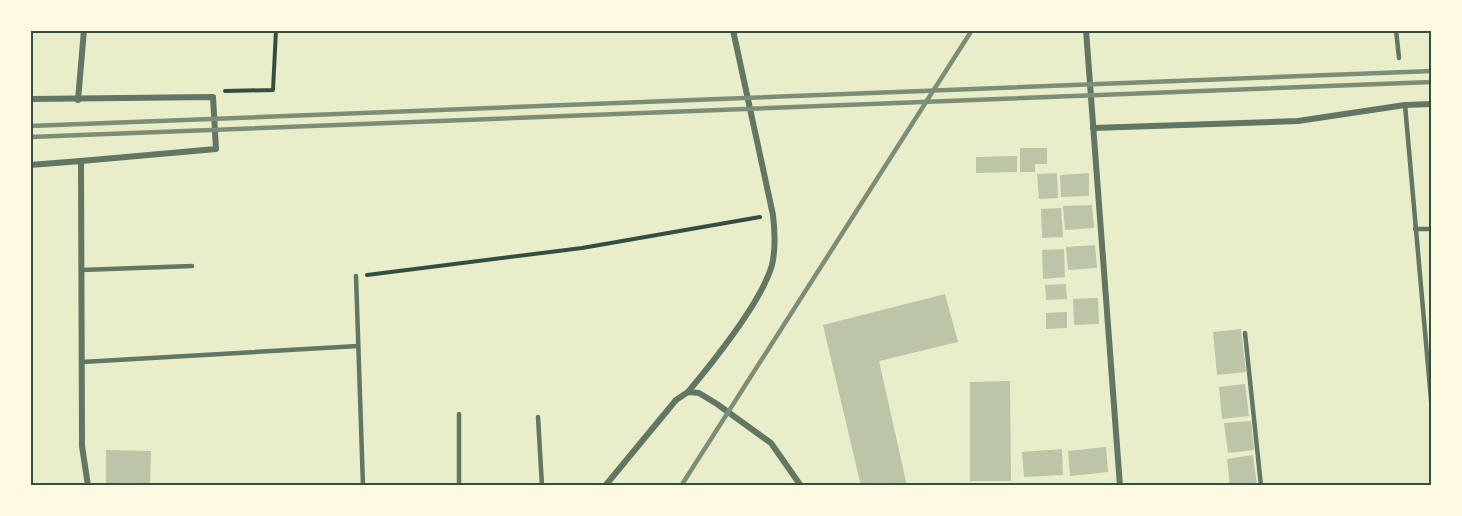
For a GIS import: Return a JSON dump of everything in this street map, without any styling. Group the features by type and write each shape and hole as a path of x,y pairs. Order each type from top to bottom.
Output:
{"street":[{"path":"78,100 84,30"},
{"path":"605,486 676,400 688,392 712,363 765,282 775,244 773,214 733,30"},
{"path":"1086,30 1120,486"},
{"path":"30,99 213,97 216,148 30,165"},
{"path":"1093,128 1298,121 1405,105 1432,104"},
{"path":"81,161 82,446 88,486"},
{"path":"688,392 699,393 771,442 801,486"}],"lane":[{"path":"1396,30 1399,58"},
{"path":"1405,105 1432,411"},
{"path":"1415,229 1432,229"},
{"path":"81,270 192,266"},
{"path":"356,276 363,486"},
{"path":"1245,333 1261,486"},
{"path":"82,362 358,346"},
{"path":"459,414 459,486"},
{"path":"538,417 542,486"}],"path":[{"path":"213,97 225,91 273,90 276,30"},
{"path":"356,276 582,248 773,214"}],"building":[{"path":"1020,148 1047,148 1047,164 1035,164 1035,172 1020,172"},
{"path":"1017,156 1017,172 976,173 976,157"},
{"path":"1057,173 1058,198 1039,199 1037,174"},
{"path":"1089,173 1089,196 1061,197 1060,175"},
{"path":"1092,205 1094,228 1065,230 1063,206"},
{"path":"1061,208 1063,237 1042,238 1041,209"},
{"path":"1095,245 1097,268 1068,270 1066,247"},
{"path":"1064,249 1065,277 1043,279 1042,250"},
{"path":"1066,284 1067,299 1046,300 1045,285"},
{"path":"945,294 958,342 879,361 907,486 861,486 823,325"},
{"path":"1098,298 1099,324 1074,325 1073,299"},
{"path":"1067,312 1067,328 1046,329 1046,313"},
{"path":"1241,329 1246,372 1217,375 1213,332"},
{"path":"1010,381 1011,481 970,481 970,382"},
{"path":"1245,384 1249,416 1222,419 1219,387"},
{"path":"1251,421 1254,450 1228,453 1224,423"},
{"path":"1106,447 1108,472 1070,476 1068,451"},
{"path":"1062,449 1063,475 1024,477 1022,452"},
{"path":"106,450 151,451 150,486 106,486"},
{"path":"1253,455 1257,486 1230,486 1227,459"}],"railway":[{"path":"681,486 972,30"},
{"path":"30,126 1432,71"},
{"path":"30,137 1432,82"}]}
